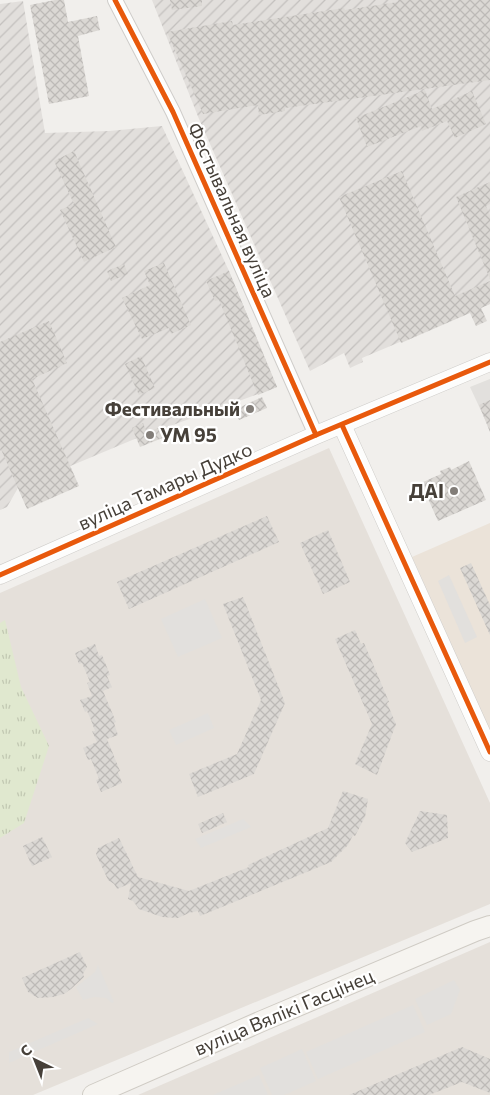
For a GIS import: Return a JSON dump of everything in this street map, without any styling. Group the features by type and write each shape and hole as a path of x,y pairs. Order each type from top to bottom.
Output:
{"main road":[{"name":"вуліца Вялікі Гасцінец","path":"93,1095 485,926"}],"street":[{"name":"Фестывальная вуліца","path":"116,0 172,112 316,435"},
{"name":"вуліца Тамары Дудко","path":"0,576 316,435 490,362"},
{"path":"342,425 490,752"}],"shaded area":[{"path":"152,0 490,0 490,304 362,358 363,362 350,368 344,353 310,371 199,119"},
{"path":"23,1 45,133 109,131 162,126 229,271 277,387 137,438 18,488 7,507 0,510 0,4"},
{"path":"490,379 490,430 470,387"},
{"path":"329,448 490,803 490,904 33,1095 0,1095 0,593"},
{"path":"490,523 490,732 412,557"},
{"path":"449,575 477,637 465,643 438,581"},
{"path":"205,599 222,638 178,657 161,619"},
{"path":"208,713 214,728 176,745 169,730"},
{"path":"243,819 251,827 201,848 195,839"},
{"path":"490,942 490,1095 138,1095"},
{"path":"98,965 114,1002 112,1003 106,998 94,997 83,1000 76,987 95,972"},
{"path":"454,980 460,990 451,1014 427,1025 415,999"},
{"path":"413,1005 425,1032 318,1079 306,1052"},
{"path":"88,1018 98,1024 9,1063 9,1052"},
{"path":"302,1049 316,1081 284,1095 272,1095 260,1068"},
{"path":"259,1075 268,1095 213,1095"}],"green space":[{"path":"5,620 21,687 49,746 24,823 0,838 0,623"}],"building":[{"path":"64,0 68,22 97,16 100,30 78,36 89,96 49,104 30,5"},
{"path":"170,0 202,0 202,6 172,10"},
{"path":"398,0 490,0 490,80 285,108 285,111 259,115 258,105 203,114 167,32 232,21 233,25 344,8 345,10 398,2"},
{"path":"425,90 432,109 472,91 486,124 455,138 447,121 422,131 421,126 367,147 356,118"},
{"path":"74,151 116,247 84,262 60,210 74,204 54,161"},
{"path":"402,171 455,296 490,281 490,304 481,308 487,321 476,326 470,313 401,343 339,197"},
{"path":"490,182 490,204 486,206 490,215 490,279 456,197"},
{"path":"164,263 191,325 171,334 169,328 142,339 122,298 150,285 144,271"},
{"path":"124,264 128,274 111,281 107,271"},
{"path":"229,271 277,387 258,395 219,300 215,301 206,281"},
{"path":"49,321 67,363 32,379 79,486 27,509 0,447 0,342"},
{"path":"141,356 155,388 139,395 125,364"},
{"name":"Фестивальный","path":"262,397 267,408 239,420 234,410"},
{"path":"490,400 490,432 479,405"},
{"name":"УМ 95","path":"143,423 147,433 160,427 165,437 140,447 132,428"},
{"name":"ДАІ","path":"469,461 486,500 438,521 421,483 441,474 440,471 450,467 451,470"},
{"path":"267,516 279,542 129,609 117,582"},
{"path":"328,530 350,582 323,594 300,543"},
{"path":"471,563 490,605 490,635 460,568"},
{"path":"243,597 285,703 254,774 198,797 189,774 237,754 261,700 223,604"},
{"path":"355,630 361,644 364,643 389,702 387,703 396,724 377,775 355,764 372,724 335,639"},
{"path":"95,644 99,656 102,655 110,675 107,676 112,687 103,691 116,722 114,723 118,735 107,739 120,771 118,772 122,783 101,792 96,780 99,779 91,759 88,760 83,748 97,742 92,731 95,731 91,720 80,700 92,696 87,683 90,682 82,663 79,664 75,653"},
{"path":"343,791 368,799 365,817 355,836 353,835 348,845 331,862 200,916 198,911 178,918 162,917 139,909 133,901 128,899 131,883 117,889 108,880 96,854 98,848 119,838 138,877 189,891 249,867 248,865 328,828"},
{"path":"420,811 447,815 448,838 412,852 405,843"},
{"path":"223,813 227,822 202,833 198,824"},
{"path":"42,837 52,857 32,866 23,846"},
{"path":"80,952 87,967 83,974 84,977 71,989 64,994 53,997 38,998 28,992 22,978"},
{"path":"462,1047 490,1059 490,1093 462,1082 429,1095 349,1095"}],"cycle path":[{"path":"115,0 173,112 316,435"},
{"path":"0,575 316,435 490,362"},
{"path":"342,425 490,752"}],"place":[{"name":"Фестивальный","path":"250,409"},
{"name":"УМ 95","path":"150,435"},
{"name":"ДАІ","path":"454,491"}]}
